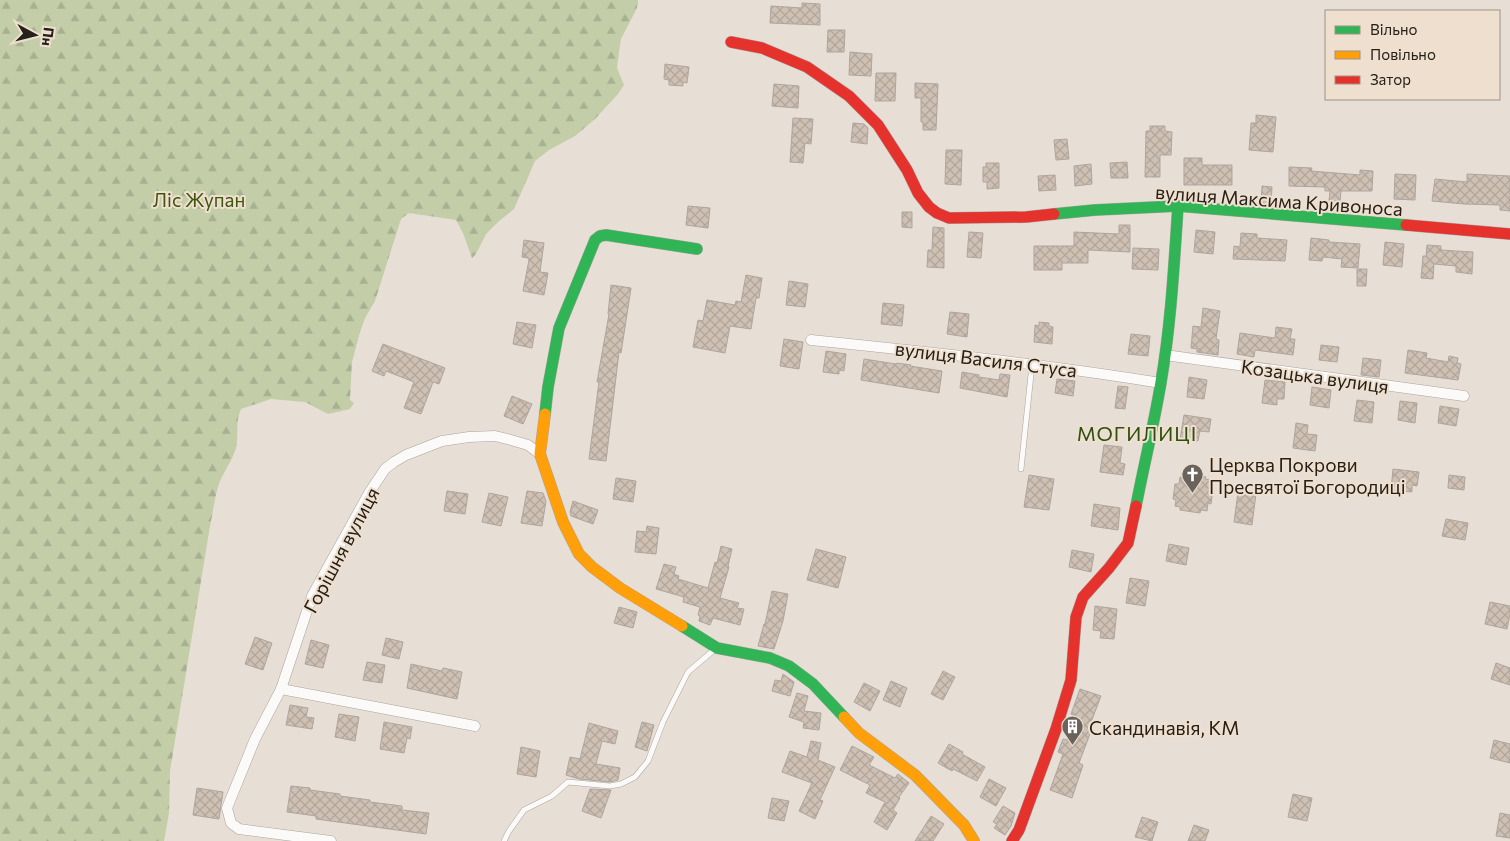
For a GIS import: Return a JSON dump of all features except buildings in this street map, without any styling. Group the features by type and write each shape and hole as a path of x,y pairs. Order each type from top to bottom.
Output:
{"street":[{"name":"вулиця Максима Кривоноса","path":"731,42 762,48 807,66 849,96 878,126 908,170 918,193 937,213 949,218 1026,217 1096,210 1178,206 1510,234"},
{"path":"1012,841 1019,830 1059,721 1071,680 1076,616 1083,597 1128,543 1161,383 1170,318 1178,206"},
{"path":"697,248 606,235 600,236 596,240 559,328 548,387 540,454 563,522 580,554 592,567 620,588 717,648 770,658 789,666 813,684 859,733 915,775 964,825 974,841"},
{"name":"вулиця Василя Стуса","path":"811,340 1032,364 1161,383"},
{"name":"Козацька вулиця","path":"1165,355 1464,396"},
{"name":"Горішня вулиця","path":"331,841 239,828 231,824 227,808 255,739 281,689 312,596 368,493 385,469 394,462 406,455 442,441 469,436 495,436 511,440 528,445 540,454"},
{"path":"281,689 475,726"}],"lane":[{"path":"1021,469 1032,364"},
{"path":"504,841 524,810 552,796 568,782 610,786 621,784 636,777 648,761 688,672 717,648"}],"green space":[{"name":"Ліс Жупан","path":"0,0 638,0 637,8 621,39 617,68 624,85 595,119 575,136 549,150 535,161 514,209 486,234 472,258 456,220 409,213 401,219 375,301 365,318 360,332 352,362 350,400 354,403 350,409 328,414 305,402 271,399 241,409 238,419 236,448 215,497 170,771 169,813 164,841 0,841"}],"traffic: fast":[{"path":"1054,214 1178,206 1406,225"},
{"path":"1136,506 1164,360 1172,294 1178,206"},
{"path":"545,414 559,328 595,240 600,236 606,235 697,249"},
{"path":"682,626 717,648 770,658 789,666 813,684 844,717"}],"traffic: slow":[{"path":"545,414 540,454 563,522 579,554 592,567 620,588 682,626"},
{"path":"844,717 859,733 915,775 964,825 974,841"}],"traffic: jam":[{"path":"731,42 762,48 807,67 849,96 878,125 907,170 918,193 929,207 937,213 949,218 1026,217 1054,214"},
{"path":"1406,225 1510,234"},
{"path":"1012,841 1019,830 1056,729 1071,680 1076,617 1083,597 1128,543 1136,506"}],"place":[{"name":"Церква Покрови Пресвятої Богородиці","path":"1193,494"},
{"name":"Скандинавія, КМ","path":"1073,746"}],"district":[{"name":"МОГИЛИЦІ","path":"1137,433"}]}
